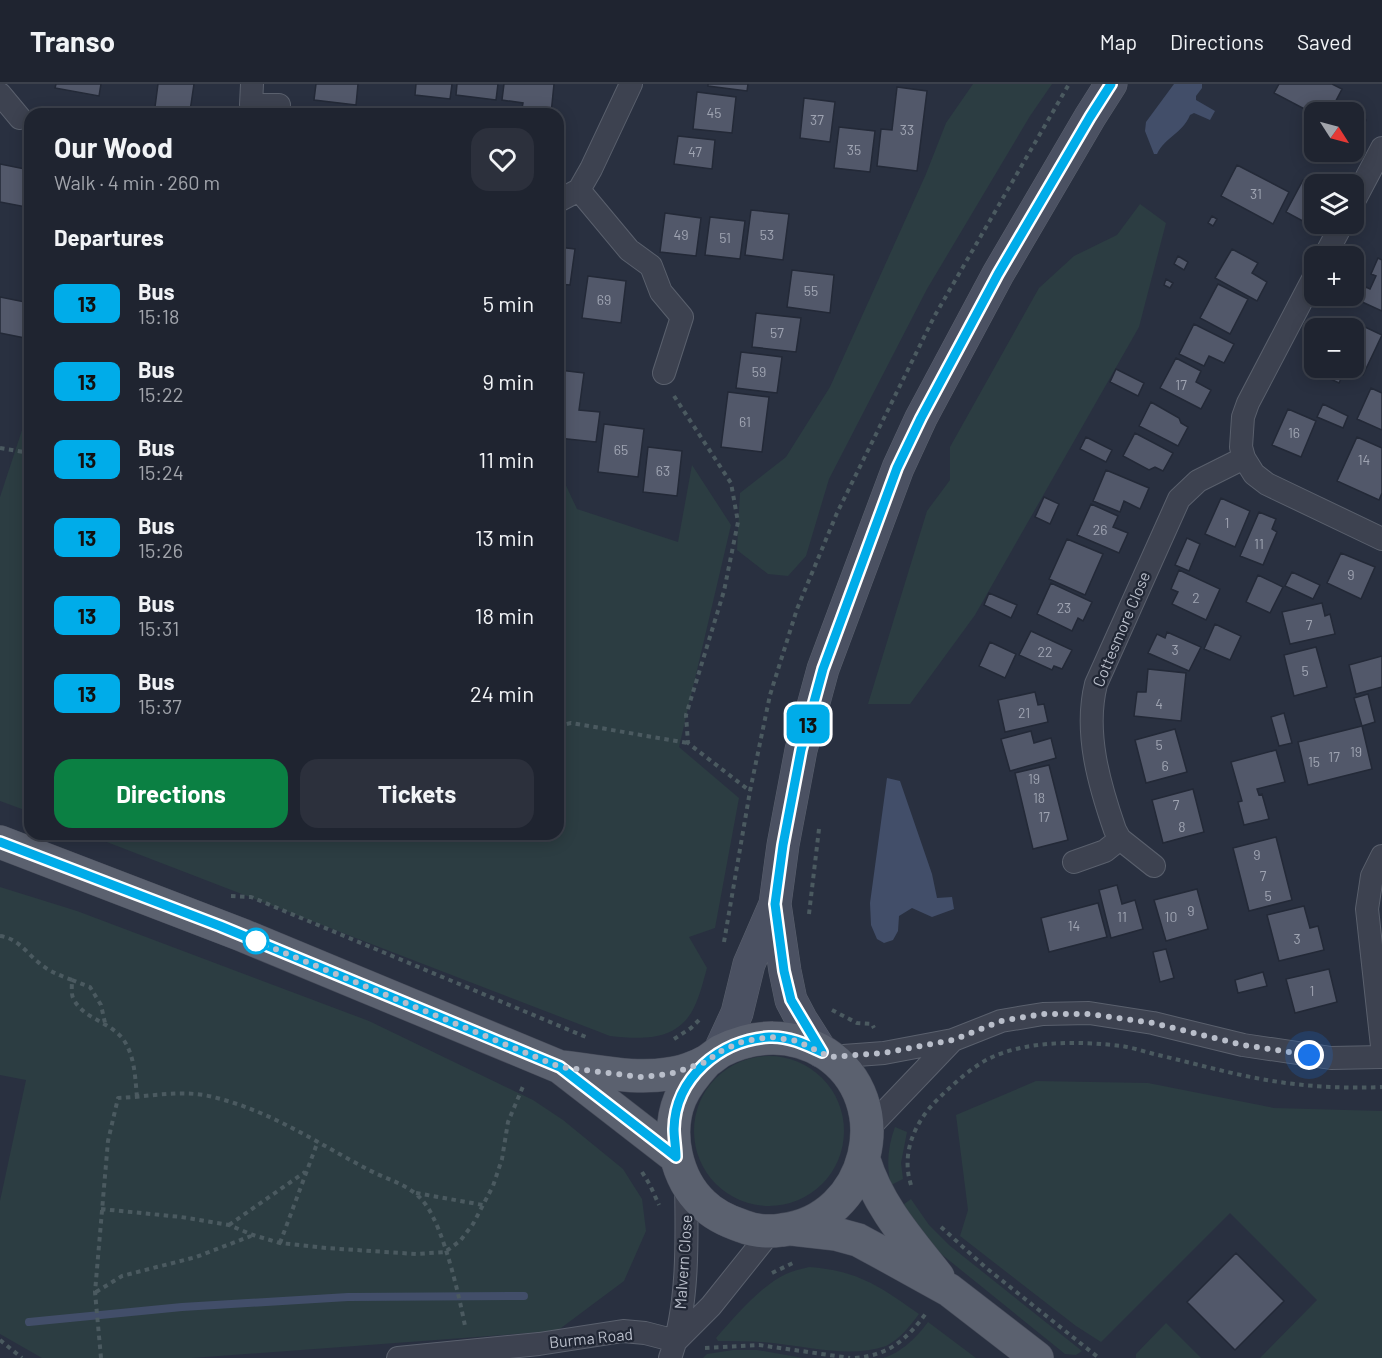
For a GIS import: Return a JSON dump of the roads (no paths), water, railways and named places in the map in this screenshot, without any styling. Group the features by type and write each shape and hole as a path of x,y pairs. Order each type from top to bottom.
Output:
{"main road":[{"path":"0,842 220,926 560,1067 641,1077 670,1074 713,1057 744,1041 771,1037 797,1041 826,1054 849,1077 862,1102 870,1179 884,1208 938,1301"},
{"path":"681,1170 674,1128 680,1100 695,1074 713,1057"},
{"path":"560,1067 681,1170 702,1203 722,1219 746,1228 836,1234 858,1240 938,1301 1037,1358"},
{"path":"782,1230 816,1220 837,1205 854,1184 866,1145"}],"street":[{"path":"1112,84 1090,117 998,274 921,418 897,468 823,669 801,750 783,845 775,904 784,971 791,1000 826,1054 884,1053 953,1040 1001,1021 1043,1014 1089,1014 1153,1023 1243,1045 1276,1050 1331,1058 1382,1057"},
{"path":"564,198 579,190 591,169 625,86"},
{"path":"250,101 279,105"},
{"path":"1364,182 1382,148"},
{"path":"579,190 629,250 651,266 662,292 691,314 664,373"},
{"path":"1304,296 1248,402 1241,430 1241,447 1244,458 1254,474 1267,484 1382,538"},
{"name":"Cottesmore Close","path":"1120,839 1111,818 1093,747 1091,715 1096,684 1179,500 1198,481 1244,458"},
{"path":"1074,862 1105,851 1120,839 1154,866"},
{"path":"1382,856 1372,876 1367,909 1382,1046"},
{"path":"713,1057 737,1013 749,964 775,904"},
{"path":"866,1145 953,1040"},
{"name":"Malvern Close","path":"673,1350 687,1256 681,1170"},
{"name":"Malvern Close","path":"673,1350 782,1230"},
{"name":"Burma Road","path":"398,1358 538,1344 623,1331 645,1333 673,1350"}],"water":[{"path":"1174,84 1202,84 1196,100 1215,111 1210,120 1194,113 1190,115 1183,127 1164,143 1157,154 1154,154 1145,131 1146,122"},
{"path":"887,778 900,781 932,874 937,898 952,897 954,909 932,917 912,908 899,916 898,931 893,940 884,943 877,939 871,925 870,903"}],"waterway":[{"path":"29,1322 182,1307 348,1297 524,1296"}]}
